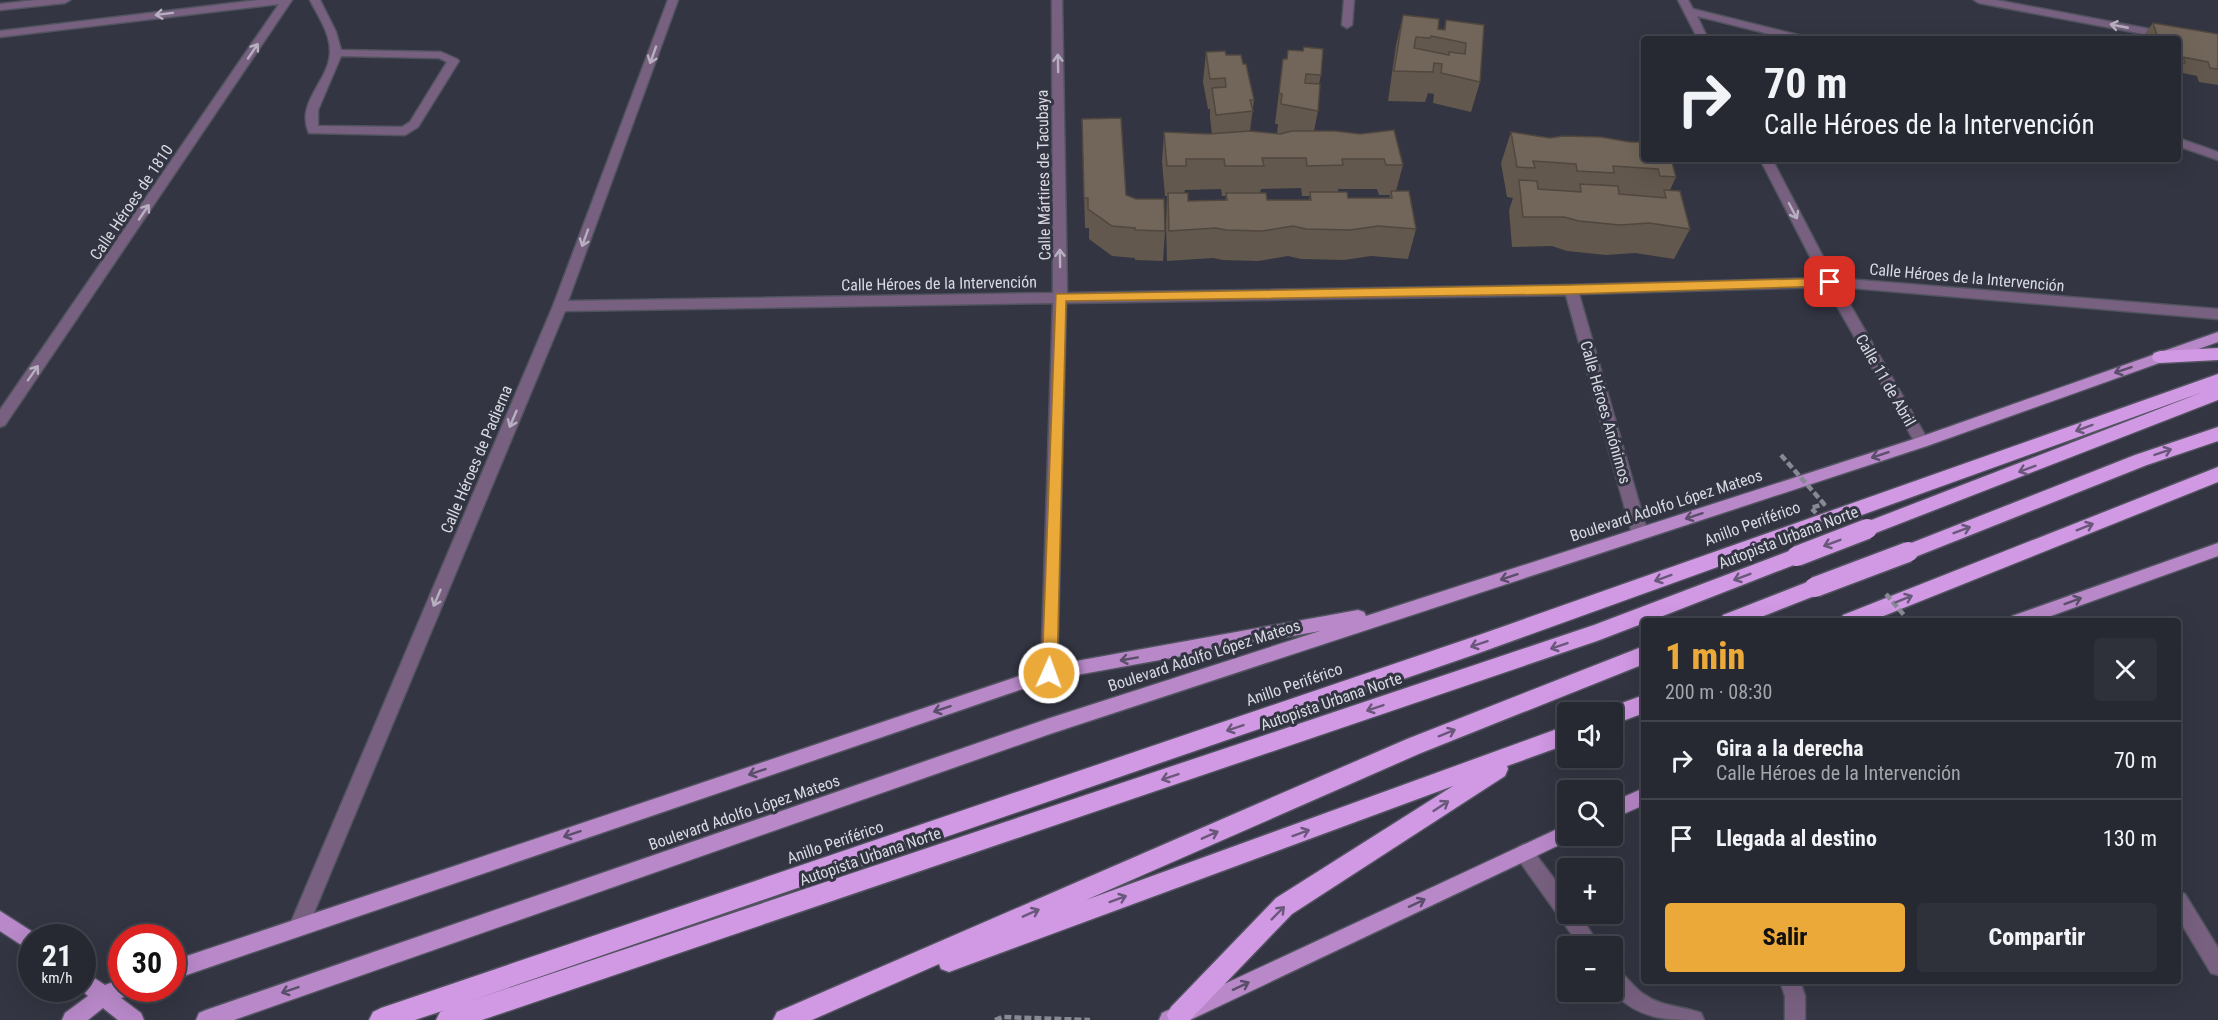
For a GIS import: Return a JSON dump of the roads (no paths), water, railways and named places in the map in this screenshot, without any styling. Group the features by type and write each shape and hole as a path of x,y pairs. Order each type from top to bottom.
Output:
{"highway":[{"path":"2160,357 2218,354"},
{"name":"Anillo Periférico","path":"381,1020 439,1012 2218,380"},
{"name":"Autopista Urbana Norte","path":"439,1012 1597,633 2218,393"},
{"path":"1738,618 2140,460 2218,434"},
{"path":"1858,618 2218,474"},
{"path":"786,1020 1414,746 1641,656"},
{"path":"1623,712 1641,705"},
{"path":"786,1020 1557,738"},
{"path":"1174,1018 1284,906 1526,751"}],"main road":[{"name":"Boulevard Adolfo López Mateos","path":"206,1020 1050,726 1922,442 2218,337"},
{"path":"2026,618 2218,549"},
{"path":"186,966 1049,673 1414,607"},
{"path":"1623,806 1641,797"},
{"path":"1174,1018 1557,837"},
{"path":"0,920 18,933"},
{"path":"72,1020 108,995"},
{"path":"121,1002 134,1020"}],"street":[{"path":"0,7 65,0"},
{"path":"188,0 212,8"},
{"path":"0,34 286,0"},
{"name":"Calle Héroes de 1810","path":"0,421 286,0"},
{"path":"315,0 330,29 336,53 312,110 313,130 405,131 414,124 453,61 441,55 336,53"},
{"name":"Calle Héroes de Padierna","path":"298,927 560,306 673,0"},
{"name":"Calle Mártires de Tacubaya","path":"1049,673 1060,297 1058,0"},
{"path":"1347,25 1349,0"},
{"path":"1683,0 1702,36"},
{"path":"1979,0 2171,36"},
{"path":"1689,11 1790,36"},
{"path":"2181,143 2218,156"},
{"name":"Calle 11 de Abril","path":"1768,162 1830,282 1922,442"},
{"name":"Calle Héroes de la Intervención","path":"560,306 1571,290 1830,282 2218,314"},
{"name":"Calle Héroes Anónimos","path":"1571,290 1640,534"},
{"path":"1524,853 1557,898"},
{"path":"2181,906 2218,966"},
{"path":"1791,984 1795,996 1795,1020"},
{"path":"1623,988 1634,1000 1657,1013 1694,1020"}]}
